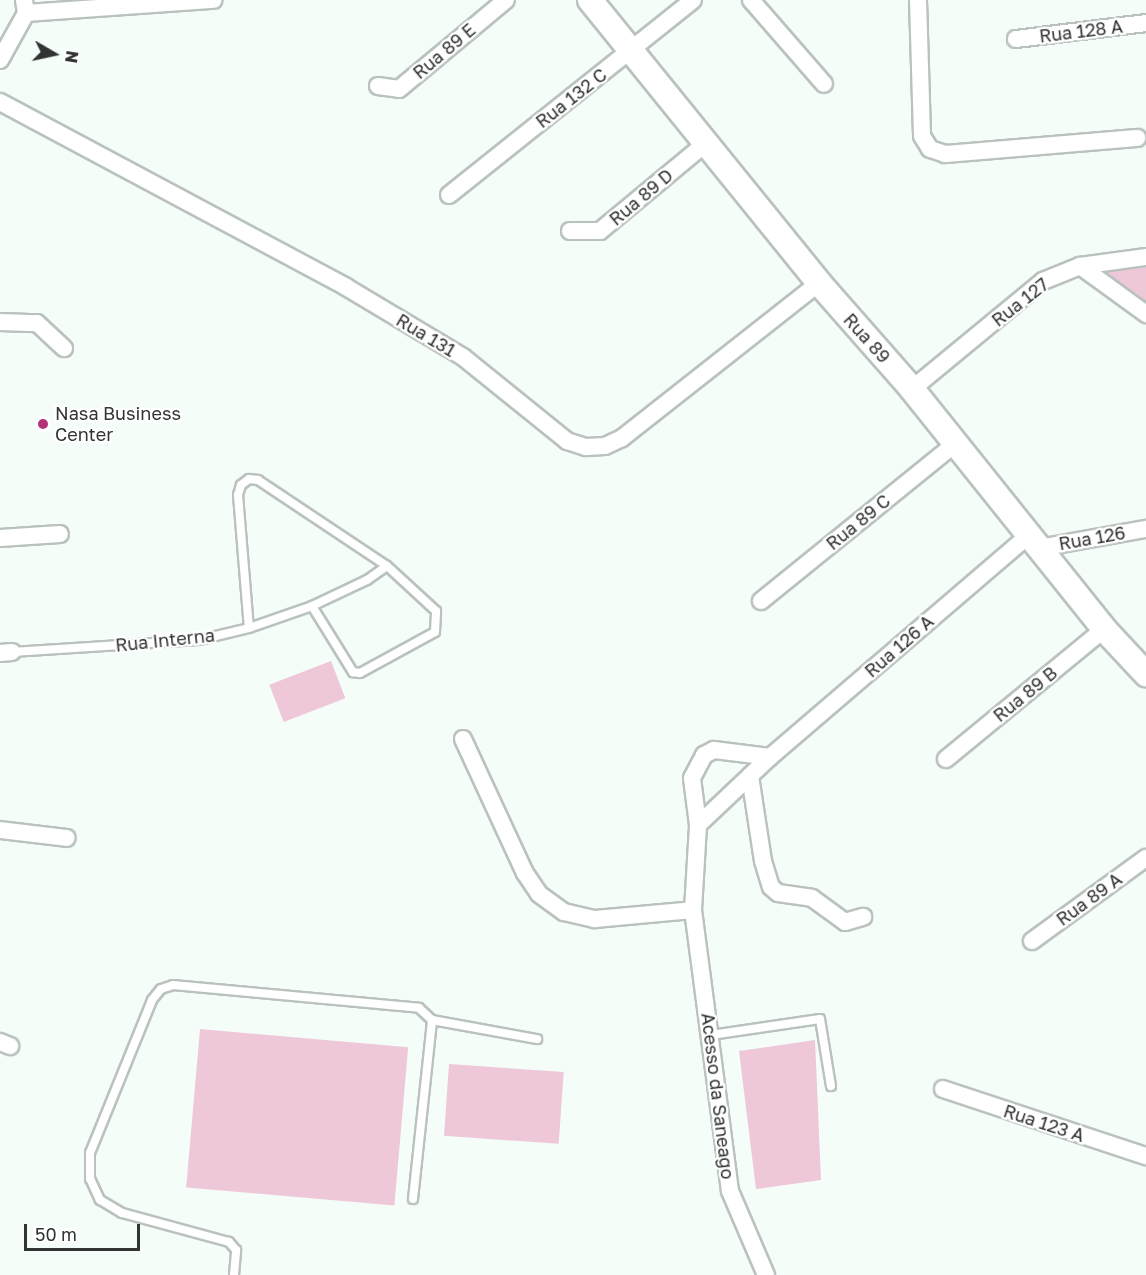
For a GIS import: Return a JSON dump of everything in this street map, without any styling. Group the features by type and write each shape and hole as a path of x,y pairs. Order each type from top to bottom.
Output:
{"street":[{"path":"0,60 25,6 214,0"},
{"name":"Rua 89 E","path":"378,86 399,89 506,0"},
{"name":"Rua 89","path":"590,0 819,283 912,389 1104,629 1146,674"},
{"name":"Rua 132 C","path":"449,195 693,0"},
{"path":"751,0 824,84"},
{"path":"918,0 922,136 930,148 945,154 1137,138"},
{"name":"Rua 128 A","path":"1016,39 1146,23"},
{"name":"Rua 131","path":"0,102 346,287 463,357 567,441 586,447 605,446 622,438 819,283"},
{"name":"Rua 89 D","path":"570,231 600,231 706,143"},
{"name":"Rua 127","path":"912,389 1043,281 1080,266 1146,257"},
{"path":"1080,266 1146,314"},
{"path":"0,322 37,322 64,348"},
{"name":"Rua 89 C","path":"761,601 955,444"},
{"name":"Rua 126","path":"1034,542 1146,529"},
{"path":"0,538 60,534"},
{"name":"Rua 126 A","path":"771,757 1034,542"},
{"name":"Rua 89 B","path":"946,759 1104,629"},
{"path":"464,739 525,873 538,894 564,912 595,919 693,910"},
{"name":"Acesso da Saneago","path":"766,1275 730,1191 693,910 698,825 692,778 704,755 714,750 771,757"},
{"path":"698,825 771,757"},
{"path":"750,776 763,861 771,887 778,893 812,898 845,922 863,917"},
{"path":"0,830 66,838"},
{"name":"Rua 89 A","path":"1032,941 1146,858"},
{"name":"Rua 123 A","path":"943,1089 1146,1156"}],"lane":[{"path":"249,628 238,495 241,485 249,479 258,480 387,566 436,611 435,632 360,673 353,672 312,606"},
{"name":"Rua Interna","path":"6,652 199,640 249,628 312,606 346,591 387,566"},
{"path":"234,1275 236,1250 229,1242 122,1213 100,1200 90,1179 90,1153 152,1000 161,989 173,985 419,1008 432,1020 537,1039"},
{"path":"711,1035 820,1019 831,1086"},
{"path":"413,1199 432,1020"}],"shaded area":[{"path":"1146,263 1146,309 1092,269"},
{"path":"331,661 345,698 284,722 269,685"},
{"path":"200,1029 408,1047 394,1206 186,1187"},
{"path":"815,1040 821,1180 756,1189 739,1051"},
{"path":"449,1064 564,1072 559,1144 444,1136"}],"place":[{"name":"Nasa Business Center","path":"43,424"}]}
